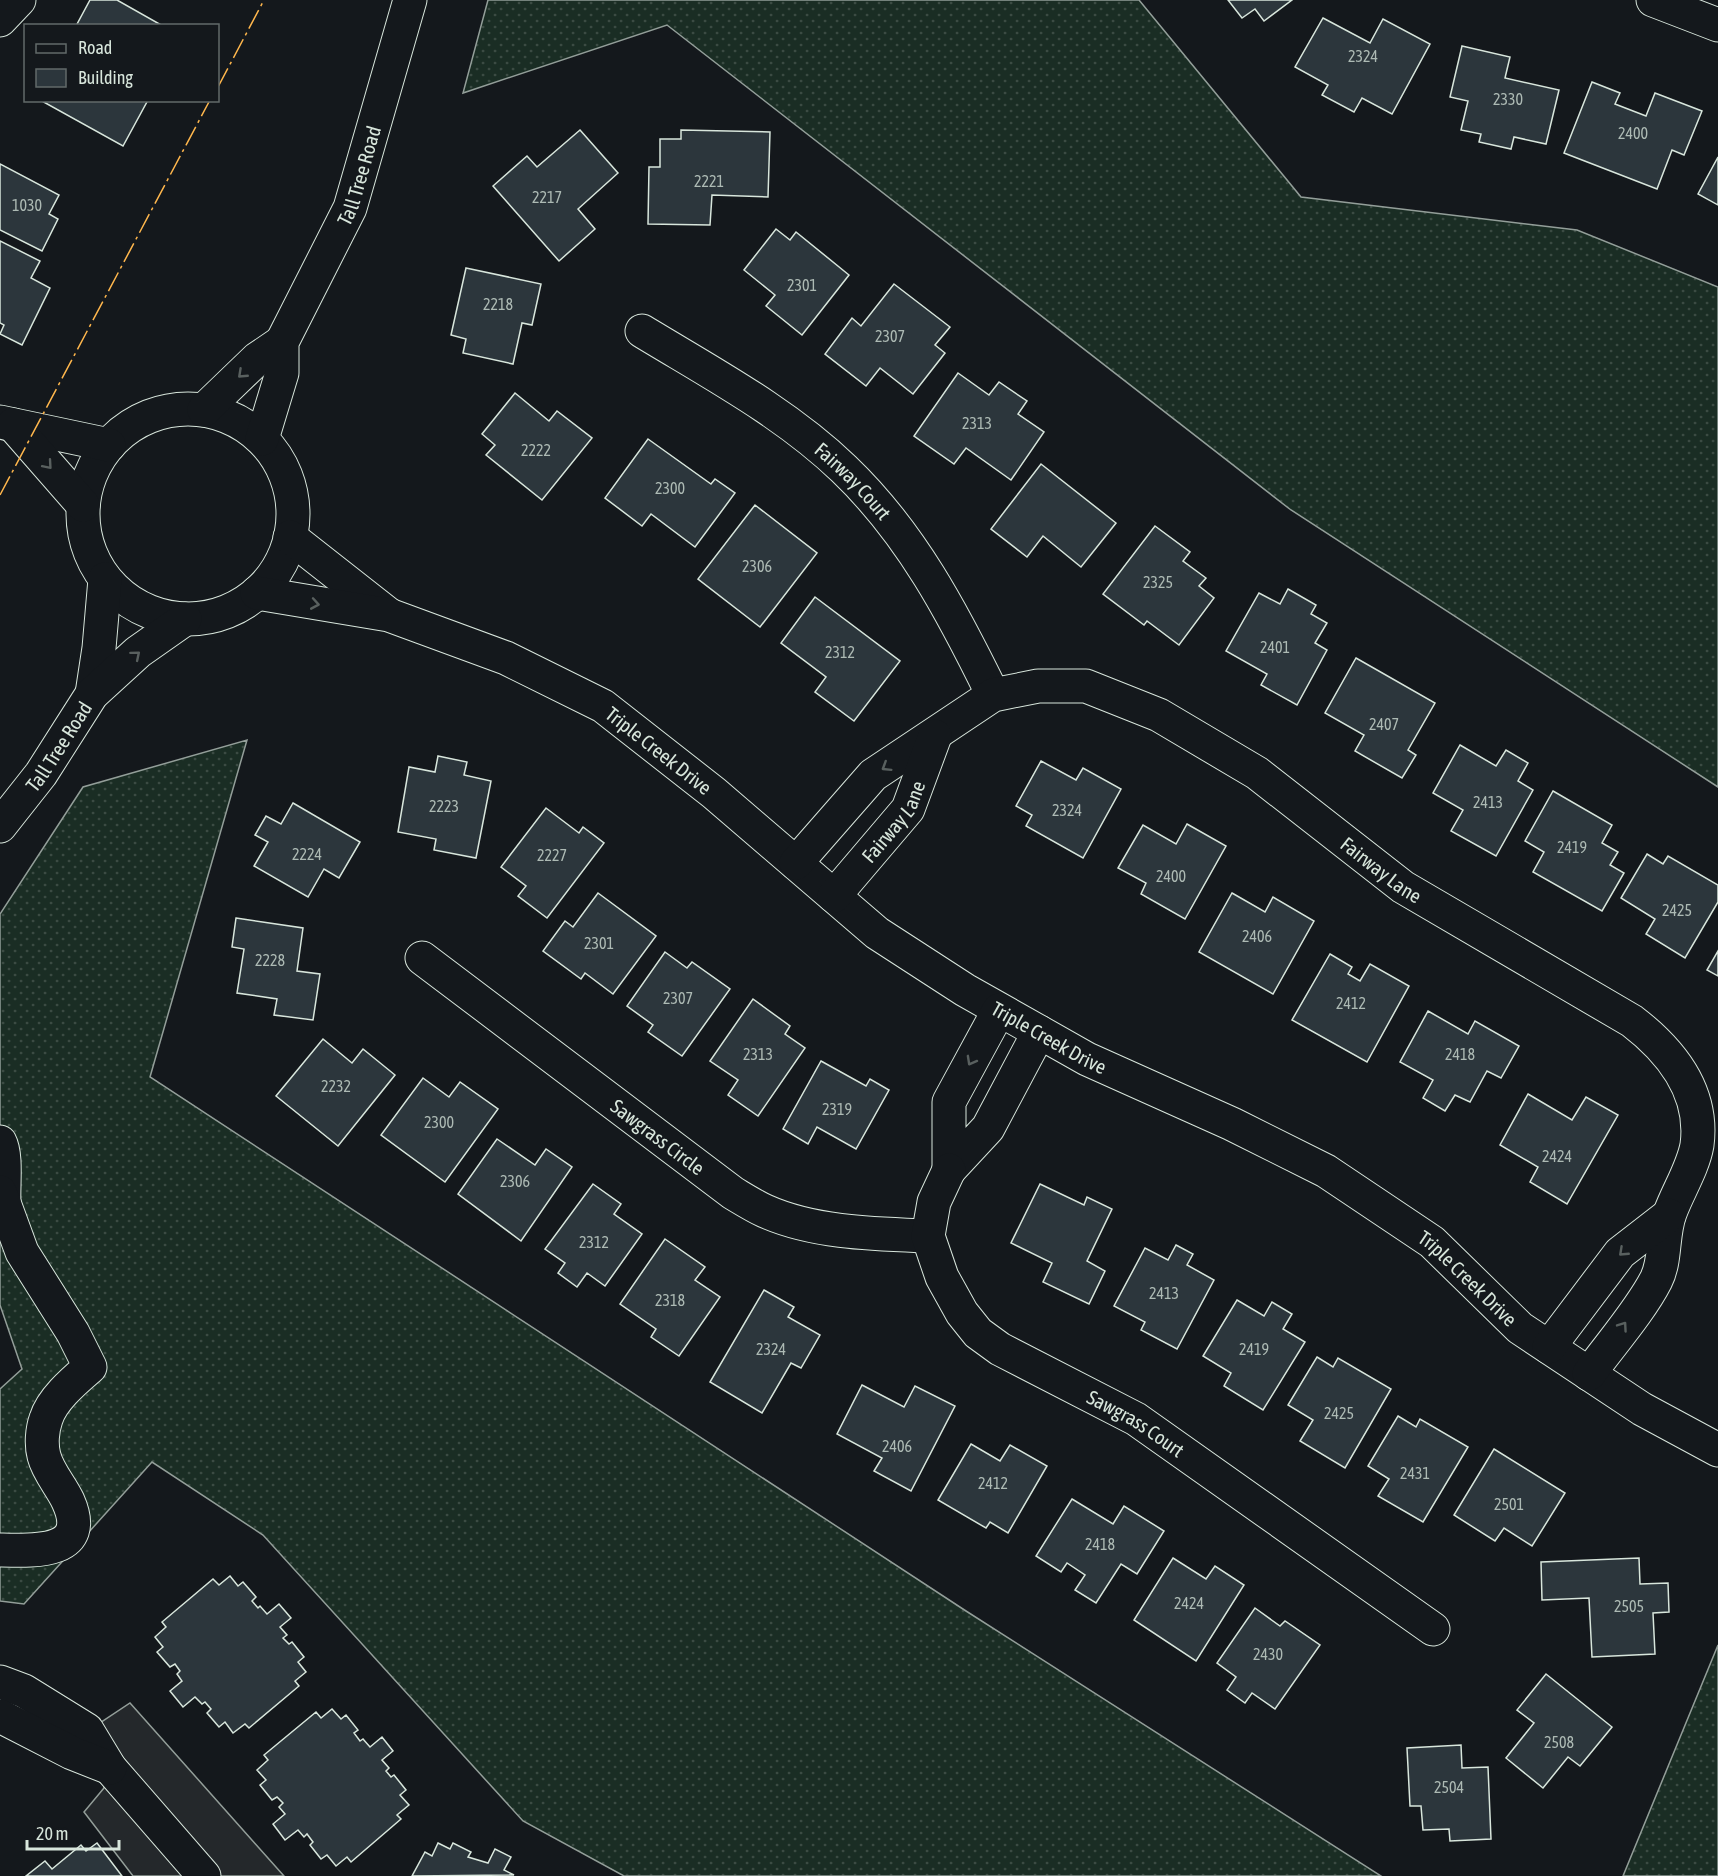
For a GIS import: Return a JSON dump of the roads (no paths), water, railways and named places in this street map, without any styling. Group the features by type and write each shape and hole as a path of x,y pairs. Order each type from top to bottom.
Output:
{"street":[{"path":"0,20 19,0"},
{"name":"Tall Tree Road","path":"262,439 282,373 282,342 350,208 410,0"},
{"path":"1653,0 1718,24"},
{"name":"Fairway Court","path":"642,331 769,410 844,469 907,541 956,619 993,695"},
{"name":"Tall Tree Road","path":"204,410 257,360 282,342"},
{"path":"177,410 204,410 235,420 262,439 278,460 288,484 292,510 290,537 281,561 257,593 223,613 185,619 159,616 134,605 105,579 87,544 83,505 89,479 109,445 128,428 152,415 177,410"},
{"path":"6,423 109,445"},
{"path":"6,423 83,505"},
{"name":"Triple Creek Drive","path":"290,537 389,615"},
{"name":"Tall Tree Road","path":"92,694 105,579"},
{"name":"Triple Creek Drive","path":"257,593 389,615 506,658 603,706 714,793 877,933 999,1010 1087,1059 1232,1124 1326,1171 1432,1242 1520,1328 1642,1409 1718,1450"},
{"name":"Tall Tree Road","path":"0,826 41,774 92,694 138,652 185,619"},
{"name":"Fairway Lane","path":"796,863 873,775 935,736 993,695 1038,686 1086,686 1158,715 1190,731 1257,773 1402,887 1632,1021 1656,1039 1680,1069 1691,1091 1707,1148 1669,1215 1657,1279 1589,1374"},
{"name":"Fairway Lane","path":"834,896 908,809 935,736"},
{"name":"Sawgrass Circle","path":"422,958 733,1193 764,1211 797,1223 881,1234 928,1236"},
{"name":"Sawgrass Court","path":"950,1170 949,1102 999,1010"},
{"name":"Sawgrass Court","path":"1039,1032 988,1128 950,1170 934,1202 928,1236 942,1277 962,1313 978,1333 1000,1349 1136,1419 1433,1629"},
{"path":"0,1142 4,1162 2,1198 22,1252 73,1333 90,1367 74,1381 53,1407 46,1418 43,1433 44,1456 73,1514 74,1525 68,1538 62,1545 50,1549 0,1550"},
{"path":"1549,1347 1620,1253 1669,1215"},
{"path":"0,1682 24,1716 87,1730 110,1768 204,1876"}]}
